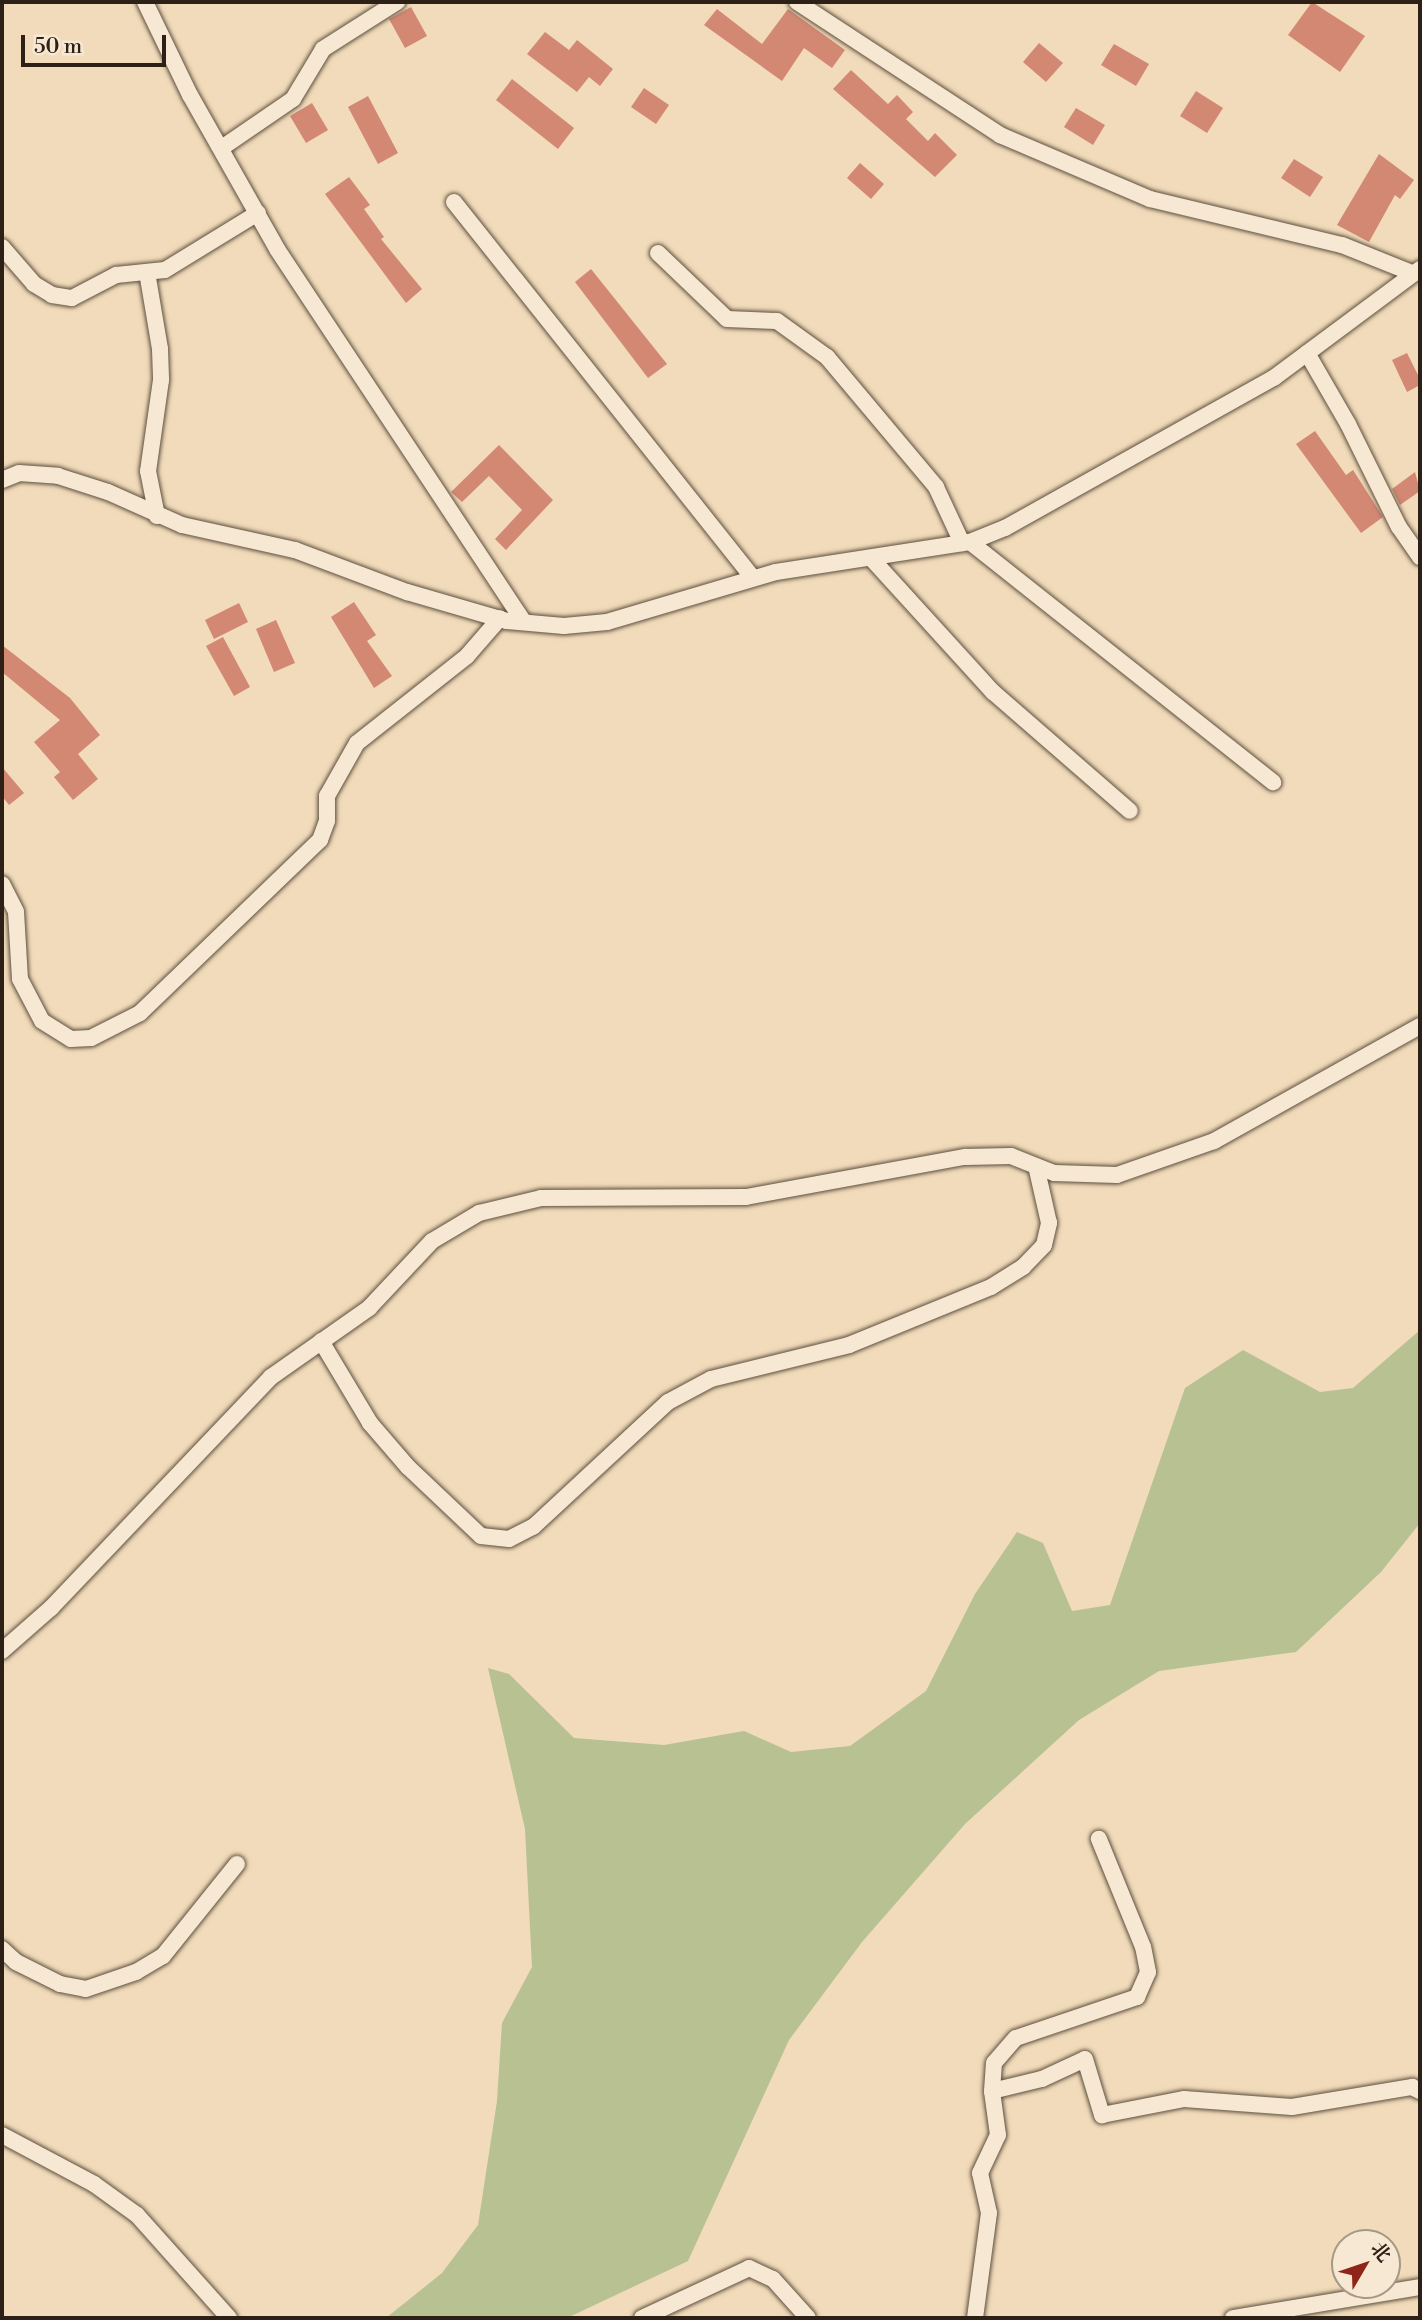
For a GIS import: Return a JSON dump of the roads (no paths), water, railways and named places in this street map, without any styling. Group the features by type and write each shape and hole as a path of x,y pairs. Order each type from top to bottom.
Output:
{"street":[{"path":"145,2 190,95 223,147 277,249 524,622"},
{"path":"223,147 293,99 323,49 397,2"},
{"path":"797,2 1000,135 1150,199 1342,245 1416,271"},
{"path":"454,202 753,578"},
{"path":"2,247 34,284 52,295 72,298 116,275 165,270 258,213"},
{"path":"658,253 727,319 777,321 827,357 936,486 966,543 1273,782"},
{"path":"2,480 19,473 58,476 108,492 157,516 295,550 407,592 500,618 564,626 607,622 753,578 966,543 1005,528 1218,411 1307,353 1416,271"},
{"path":"147,272 160,349 161,380 148,471 157,516"},
{"path":"1307,353 1349,424 1399,527 1420,557"},
{"path":"871,558 993,692 1130,811"},
{"path":"2,884 16,912 20,979 42,1021 71,1039 91,1038 140,1013 320,840 327,821 327,796 357,743 467,656 500,618"},
{"path":"2,1651 51,1608 271,1377 369,1308 432,1241 479,1213 541,1198 746,1197 965,1157 1011,1157 1055,1173 1117,1175 1202,1145 1420,1026"},
{"path":"321,1340 370,1423 408,1467 481,1536 509,1539 533,1527 668,1402 711,1378 849,1345 991,1287 1023,1266 1044,1245 1049,1223 1036,1166"},
{"path":"975,2318 989,2213 980,2173 998,2135 992,2091 993,2063 1016,2038 1137,1997 1143,1989 1147,1972 1143,1947 1099,1839"},
{"path":"2,1949 16,1962 73,1987 86,1989 136,1972 163,1956 237,1864"},
{"path":"992,2091 1042,2079 1085,2059 1102,2115 1184,2099 1292,2107 1412,2087 1420,2091"},
{"path":"2,2135 94,2184 137,2215 229,2318"},
{"path":"642,2318 749,2268 773,2279 808,2318"},
{"path":"1233,2318 1420,2287"}]}
